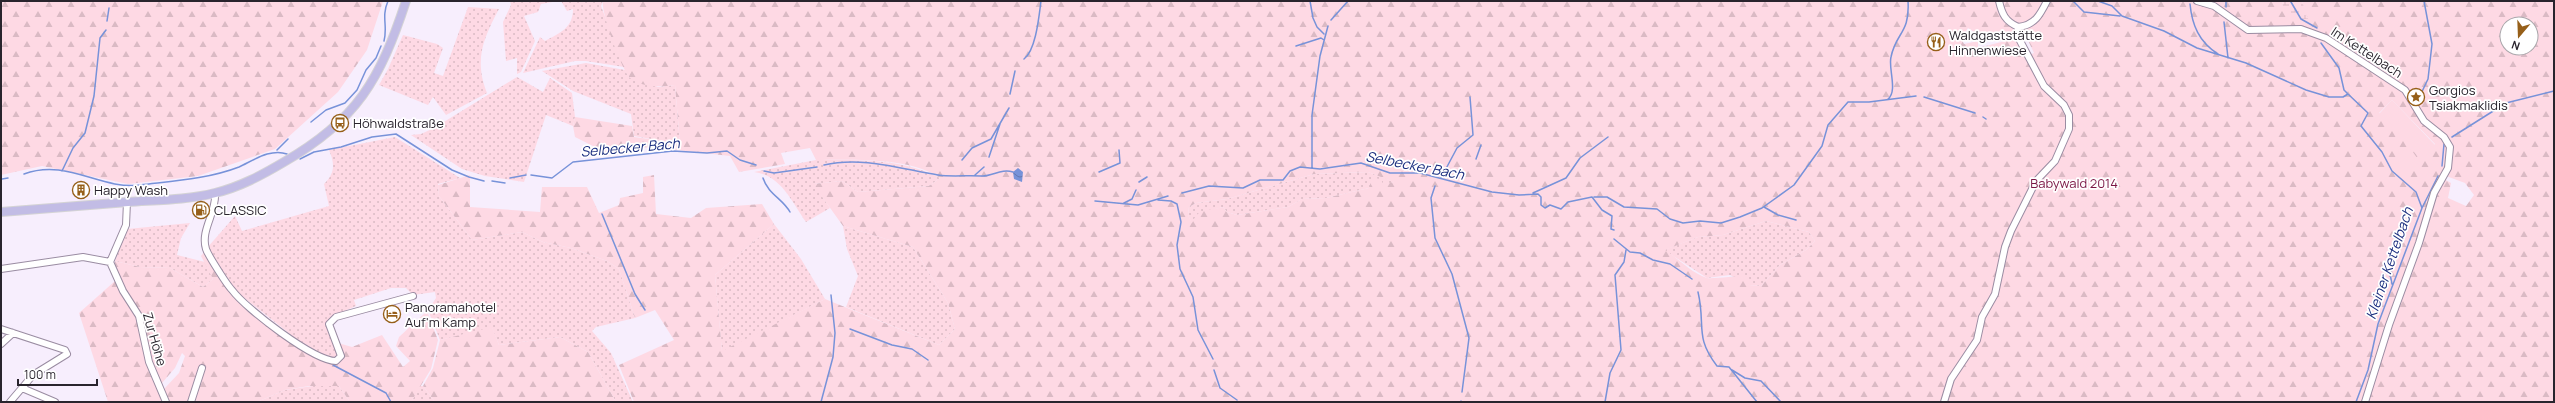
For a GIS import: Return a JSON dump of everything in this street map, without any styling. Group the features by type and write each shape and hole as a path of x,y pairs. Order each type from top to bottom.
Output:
{"main road":[{"path":"1,212 215,193 258,177 306,149 340,123 370,86 384,60 406,1"}],"street":[{"path":"1999,1 2002,14 2008,21 2018,27 2034,22 2039,18 2047,1"},
{"name":"Im Kettelbach","path":"2197,1 2214,6 2248,30 2301,29 2326,38 2405,90 2424,121 2444,137 2450,147 2448,168 2434,193 2420,243 2389,325 2365,402"},
{"path":"1944,402 1951,379 1977,340 1982,317 1994,294 2005,247 2014,225 2036,181 2055,161 2069,129 2069,114 2064,104 2044,86 2018,37 2018,27"},
{"path":"215,193 216,204 207,230 206,250 231,290 241,300 284,335 309,350 331,361 336,361 341,356 329,324 336,317 413,296"},
{"path":"1,269 82,257 110,262 125,229 128,214 127,202"},
{"name":"Zur Höhe","path":"110,262 123,291 139,316 149,362 166,402"},
{"path":"1,329 65,350 67,354 65,357 33,375 10,402"},
{"path":"1,344 13,333"},
{"path":"191,402 202,368"},
{"path":"22,388 55,402"}],"green space":[{"path":"1,1 383,1 367,50 338,92 275,149 198,176 128,184 42,166 1,175"},
{"path":"510,1 558,1 541,4 538,12 524,16 535,41 521,72 517,74 517,58 506,61 503,22 511,5"},
{"path":"561,1 603,1 601,6 624,67 586,61 575,61 523,73 540,37 545,41 565,29 571,21 573,9 567,11"},
{"name":"Babywald 2014","path":"603,1 2282,1 2283,7 2304,8 2302,1 2554,1 2554,402 634,402 619,365 674,340 655,310 635,318 619,269 607,261 571,248 543,242 522,232 472,240 439,196 438,185 470,175 470,207 540,212 542,187 587,187 599,213 619,205 620,198 643,193 643,177 654,175 656,214 691,218 706,208 762,204 774,224 715,275 722,351 825,299 939,345 955,329 948,303 913,247 843,226 813,184 842,181 858,192 929,186 940,178 928,171 913,166 880,161 816,160 810,148 781,153 785,164 739,172 730,156 651,147 607,153 575,137 573,126 575,117 632,126 634,137 680,143 675,85 646,85 640,84 630,78 626,73 617,53 605,16","holes":["1968,28 1980,36 2003,31 2005,41 1978,48 1978,41 1964,44 1961,38","2025,34 2034,53 2029,55 2019,37","2392,100 2435,145 2379,113","1368,172 1394,182 1383,184 1381,179 1372,178 1369,188 1326,198 1302,199 1288,207 1237,215 1227,212 1223,207 1204,210 1198,214 1192,223 1188,215 1189,207 1196,203 1227,199 1314,174","2446,176 2465,183 2474,195 2466,206 2448,198 2451,183 2444,179","1766,221 1809,232 1815,241 1806,250 1780,265 1761,286 1749,285 1747,276 1714,278 1701,276 1665,250 1698,237 1723,235"]},
{"path":"2282,1 2302,1 2308,19 2291,19 2283,7"},
{"path":"468,7 499,9 482,50 481,70 487,93 446,115 433,97 428,105 379,85 403,35 437,44 443,48 434,73 443,76"},
{"path":"1959,51 1962,52 1962,62 1955,63 1952,62 1951,55 1952,52"},
{"path":"586,63 625,70 629,77 658,87 675,85 680,144 634,136 631,114 573,91 542,71"},
{"path":"517,77 543,92 550,78 572,93 575,117 573,126 546,115 524,182 485,176 462,169 411,135 421,134 434,128"},
{"path":"2392,100 2435,145 2420,158 2410,148 2420,162 2404,174 2393,159 2409,147 2379,114"},
{"path":"395,137 460,178 438,184 439,196 472,240 522,232 543,242 571,248 607,261 619,269 635,318 596,327 592,331 611,353 633,402 616,402 588,352 560,337 499,345 492,328 440,340 428,310 436,298 435,292 413,295 406,288 391,288 354,300 356,306 335,315 327,323 329,335 339,355 330,359 295,338 233,289 207,248 235,216 242,231 329,206 324,184 328,180 333,168 329,150"},
{"path":"816,160 863,160 895,164 926,171 940,178 929,186 858,192 842,181 814,184 830,208 806,222 791,198 779,184 772,178 754,172"},
{"path":"1368,172 1395,182 1326,198 1302,199 1288,207 1237,215 1227,212 1223,207 1212,210 1192,224 1188,215 1189,207 1196,203 1227,199 1314,174"},
{"path":"1766,221 1809,232 1815,241 1806,250 1780,265 1761,286 1749,285 1730,275 1707,278 1664,250 1698,237 1723,235"},
{"path":"190,223 181,238 177,255 205,262 213,279 203,287 170,268 140,267 115,261 127,229"},
{"path":"774,224 801,259 825,299 722,352 715,275"},
{"path":"843,226 913,247 948,303 955,329 939,345 846,307 858,276 847,249"},
{"path":"205,251 229,290 300,347 339,360 338,343 352,347 382,335 403,367 410,361 396,346 399,337 427,311 438,340 431,369 411,402 350,402 339,386 309,386 285,390 257,402 108,402 79,313 115,281 115,261 140,267 170,268 203,287 213,279 201,256","holes":["182,353 185,356 179,373 164,389 162,383 175,368"]},
{"path":"492,327 499,345 560,337 588,352 616,402 435,402 423,386 433,368 440,340"},
{"path":"320,385 339,386 350,402 257,402 285,390"},
{"path":"420,386 423,386 435,402 411,402"}],"water":[{"path":"1018,168 1023,172 1022,182 1014,179 1013,172"}],"waterway":[{"path":"384,41 385,12 388,1"},
{"path":"1024,59 1028,55 1034,41 1041,1"},
{"path":"1310,1 1313,18 1317,27 1324,34"},
{"path":"1331,20 1348,1"},
{"path":"1888,99 1891,95 1893,85 1890,62 1891,57 1896,42 1905,27 1908,12 1908,1"},
{"path":"2073,1 2084,12 2120,16"},
{"name":"Kleiner Kettelbach","path":"2098,1 2112,6 2122,16 2164,31 2197,48 2246,63 2306,90 2329,97 2343,97 2348,94 2368,113 2361,126 2382,152 2392,171 2416,192 2422,208 2378,324 2368,370 2356,402"},
{"path":"2226,1 2226,7"},
{"path":"2418,100 2428,79 2432,44 2424,1"},
{"path":"2291,2 2301,19 2317,28"},
{"path":"2190,4 2195,26 2201,38 2218,54"},
{"path":"107,21 109,8"},
{"path":"2224,22 2228,58"},
{"path":"1312,168 1312,115 1320,56 1328,26"},
{"path":"62,171 73,148 85,133 94,96 100,38 106,30"},
{"path":"1296,46 1321,38 1324,40"},
{"path":"2321,43 2339,68 2344,90 2347,93"},
{"path":"311,122 326,110 345,103 357,90 366,70 376,58 381,46"},
{"path":"1010,94 1015,71"},
{"path":"2452,137 2506,103 2554,91"},
{"path":"1594,197 1607,197 1624,207 1657,209 1670,219 1683,223 1700,221 1721,223 1762,208 1794,185 1822,146 1828,125 1848,102 1869,102 1916,96"},
{"path":"1441,178 1457,148 1473,135 1470,97"},
{"path":"1924,97 1975,113"},
{"path":"962,160 972,148 991,139 1009,108"},
{"path":"989,157 1000,124"},
{"name":"Selbecker Bach","path":"300,159 314,152 341,147 372,137 396,134 452,170 484,181"},
{"path":"1533,193 1566,178 1580,158 1608,137"},
{"path":"277,150 288,139"},
{"path":"2442,166 2444,144"},
{"path":"1476,159 1481,145"},
{"path":"1099,172 1120,163 1119,150"},
{"name":"Selbecker Bach","path":"531,175 552,178 573,162 673,151 707,153 727,151 740,160 756,165"},
{"name":"Selbecker Bach","path":"24,174 40,170 55,170 69,172 111,183 140,185 190,179 215,174 239,167 269,154 287,154"},
{"name":"Selbecker Bach","path":"824,165 853,162 881,164 949,176 985,176 1004,171 1013,172"},
{"name":"Selbecker Bach","path":"1182,193 1209,186 1243,188 1260,180 1283,180 1290,171 1300,167 1320,169 1361,163 1390,173 1420,173 1492,192 1519,195 1538,194 1541,197 1541,205 1545,208 1550,205 1561,209 1568,202 1592,197 1602,210 1612,216 1611,229 1614,230"},
{"name":"Selbecker Bach","path":"764,171 774,173 817,167"},
{"path":"975,175 984,167"},
{"name":"Selbecker Bach","path":"510,178 526,175"},
{"path":"2422,208 2438,176"},
{"path":"1139,182 1147,177"},
{"name":"Selbecker Bach","path":"2,179 8,178"},
{"path":"763,178 768,188 784,203 790,212"},
{"name":"Selbecker Bach","path":"492,181 505,183"},
{"path":"1435,186 1431,198 1435,238 1452,274 1469,338 1462,392"},
{"path":"1124,203 1132,199 1136,190"},
{"name":"Selbecker Bach","path":"1095,201 1138,205 1168,196"},
{"path":"1158,200 1171,201 1177,204 1181,222 1177,245 1180,269 1193,297 1198,330 1213,359"},
{"path":"1764,207 1778,215 1796,220"},
{"path":"602,214 635,294 645,310"},
{"name":"Selbecker Bach","path":"1614,239 1630,252 1640,253 1653,260 1670,264 1692,279"},
{"path":"2392,284 2390,274 2398,243"},
{"path":"1605,402 1610,373 1621,350 1615,275 1624,262 1626,250"},
{"name":"Selbecker Bach","path":"1698,292 1705,347 1717,366 1729,367 1757,402"},
{"path":"821,402 833,357 835,333 831,295"},
{"path":"850,329 892,345 912,349 928,360"},
{"path":"333,365 386,393 391,402"},
{"path":"1214,370 1220,388 1237,400"},
{"path":"1732,370 1745,378 1761,381 1781,402"}],"place":[{"name":"Waldgaststätte Hinnenwiese","path":"1936,42"},
{"name":"Gorgios Tsiakmaklidis","path":"2416,97"},
{"name":"Höhwaldstraße","path":"340,123"},
{"name":"Happy Wash","path":"81,190"},
{"name":"CLASSIC","path":"201,210"},
{"name":"Panoramahotel Auf'm Kamp","path":"392,314"}]}
